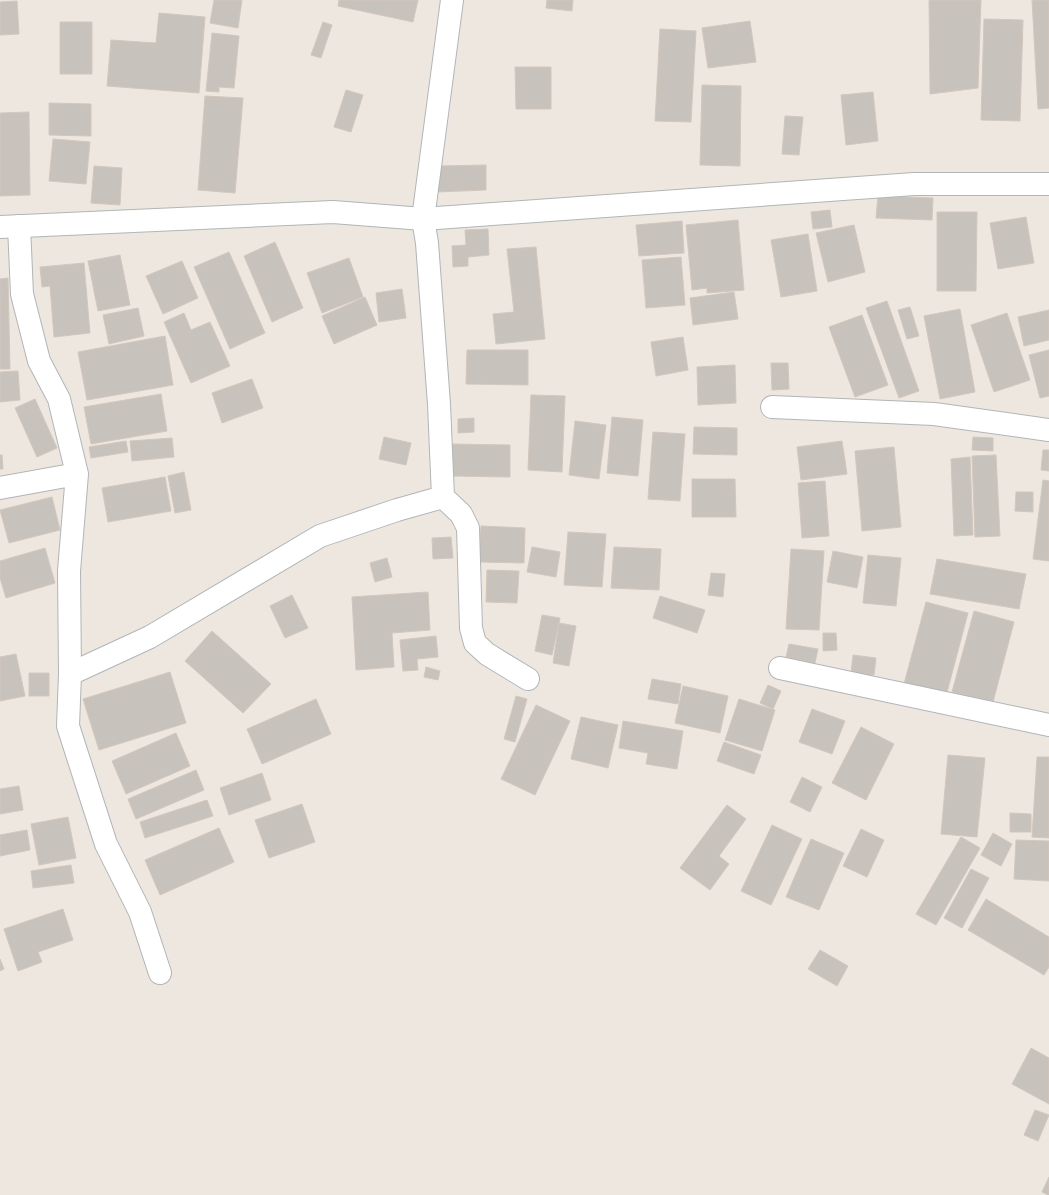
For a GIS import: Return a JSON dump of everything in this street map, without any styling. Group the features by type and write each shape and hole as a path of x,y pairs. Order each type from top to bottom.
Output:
{"street":[{"path":"452,0 423,219 427,243 440,404 443,497 461,514 468,528 471,628 475,643 487,654 528,679"},
{"path":"160,973 140,912 106,844 68,726 70,674 69,571 77,474 59,399 39,361 22,294 9,226 333,212 423,219 914,184 1049,184"},
{"path":"772,407 934,414 1049,430"},
{"path":"0,488 77,474"},
{"path":"70,674 150,638 320,536 397,510 443,497"},
{"path":"780,668 1049,725"}],"building":[{"path":"214,0 242,0 238,28 210,23"},
{"path":"339,0 418,0 413,22 338,6"},
{"path":"547,0 573,0 572,11 546,8"},
{"path":"929,0 981,0 978,88 930,94"},
{"path":"1032,0 1049,0 1049,108 1038,109"},
{"path":"17,1 19,34 0,35 0,2"},
{"path":"159,13 205,17 199,93 107,86 111,40 156,43"},
{"path":"984,19 1023,20 1020,121 981,120"},
{"path":"750,21 756,62 708,68 702,28"},
{"path":"60,22 92,22 92,74 60,74"},
{"path":"323,22 332,25 321,58 311,55"},
{"path":"660,29 696,31 691,122 655,121"},
{"path":"212,33 239,36 234,88 219,87 219,92 206,91"},
{"path":"515,67 551,67 551,109 516,109"},
{"path":"702,85 741,86 740,166 700,165"},
{"path":"346,90 363,95 351,132 334,127"},
{"path":"873,92 878,141 846,145 841,95"},
{"path":"205,96 243,98 235,193 198,190"},
{"path":"49,103 91,104 91,136 49,135"},
{"path":"29,112 30,195 0,196 0,113"},
{"path":"785,116 803,117 799,155 782,154"},
{"path":"53,139 90,142 86,184 49,181"},
{"path":"486,165 486,190 437,192 437,166"},
{"path":"94,166 122,168 120,205 91,203"},
{"path":"878,196 933,198 932,220 876,218"},
{"path":"830,210 832,227 813,229 811,212"},
{"path":"937,212 977,212 976,291 937,291"},
{"path":"1026,217 1034,263 998,269 990,223"},
{"path":"738,220 744,290 707,293 707,288 692,290 686,225"},
{"path":"682,221 684,253 639,256 636,225"},
{"path":"854,225 865,272 828,282 816,233"},
{"path":"488,229 489,255 468,257 468,266 453,267 452,246 466,245 465,230"},
{"path":"808,234 817,291 781,297 771,240"},
{"path":"275,242 303,308 272,322 244,256"},
{"path":"536,247 545,339 496,344 493,314 514,312 507,249"},
{"path":"229,252 265,333 230,349 194,267"},
{"path":"120,255 130,305 98,311 88,261"},
{"path":"681,257 685,305 646,308 642,260"},
{"path":"349,258 363,297 322,313 307,273"},
{"path":"182,261 198,298 163,314 146,276"},
{"path":"84,263 90,333 54,337 50,286 42,287 40,267"},
{"path":"8,278 10,369 0,369 0,279"},
{"path":"402,289 406,318 379,322 376,293"},
{"path":"734,292 738,319 693,325 690,298"},
{"path":"365,297 377,325 334,344 322,316"},
{"path":"887,301 919,391 899,398 866,308"},
{"path":"910,307 919,336 907,339 898,310"},
{"path":"138,308 144,336 109,344 103,315"},
{"path":"960,309 975,392 940,399 924,316"},
{"path":"1049,310 1049,340 1024,346 1018,317"},
{"path":"184,313 191,330 210,322 230,366 191,383 164,322"},
{"path":"1007,313 1030,380 994,392 971,325"},
{"path":"862,315 888,385 855,397 829,327"},
{"path":"165,336 173,385 87,400 78,352"},
{"path":"683,337 688,370 656,376 651,342"},
{"path":"467,350 528,350 528,385 466,384"},
{"path":"1049,350 1049,396 1040,398 1029,355"},
{"path":"771,363 788,363 789,389 772,390"},
{"path":"735,365 736,403 698,405 697,367"},
{"path":"18,371 20,400 0,402 0,372"},
{"path":"252,379 263,408 222,423 212,393"},
{"path":"161,394 167,431 91,444 84,407"},
{"path":"531,395 565,396 562,472 528,470"},
{"path":"35,399 57,448 37,457 15,408"},
{"path":"612,417 643,420 638,476 607,473"},
{"path":"474,418 474,432 458,433 458,419"},
{"path":"575,421 606,425 599,479 569,475"},
{"path":"694,427 737,428 737,455 693,454"},
{"path":"653,432 685,434 680,501 648,499"},
{"path":"384,437 411,443 406,465 379,459"},
{"path":"973,437 993,438 993,451 972,450"},
{"path":"172,438 174,457 132,461 130,441"},
{"path":"126,441 128,452 91,458 89,447"},
{"path":"842,441 847,474 801,480 797,447"},
{"path":"451,444 510,445 510,477 451,476"},
{"path":"894,447 901,527 862,531 855,451"},
{"path":"1043,450 1049,450 1049,471 1041,470"},
{"path":"0,455 2,455 3,469 0,469"},
{"path":"996,455 1000,536 975,537 972,456"},
{"path":"970,457 973,535 954,536 951,459"},
{"path":"184,472 191,510 175,513 168,476"},
{"path":"165,477 171,511 108,522 102,488"},
{"path":"692,479 735,479 736,517 692,517"},
{"path":"1043,480 1049,481 1049,561 1033,559"},
{"path":"825,481 829,536 802,538 798,483"},
{"path":"1016,492 1033,492 1033,512 1015,511"},
{"path":"52,497 60,530 9,543 0,510"},
{"path":"481,526 525,528 524,563 479,562"},
{"path":"568,532 606,534 602,587 564,585"},
{"path":"451,537 453,558 433,559 432,538"},
{"path":"532,547 560,552 556,577 527,572"},
{"path":"614,547 661,549 659,590 611,588"},
{"path":"45,548 55,583 6,598 0,578 0,561"},
{"path":"791,549 824,551 819,630 786,629"},
{"path":"833,551 863,557 857,588 827,582"},
{"path":"868,555 901,558 896,606 863,603"},
{"path":"387,558 392,577 375,582 370,563"},
{"path":"937,559 1026,574 1019,609 930,594"},
{"path":"487,570 519,571 517,603 486,602"},
{"path":"711,573 725,574 723,597 708,595"},
{"path":"428,592 430,630 392,633 394,667 356,670 352,597"},
{"path":"292,595 308,628 285,638 270,606"},
{"path":"660,596 705,610 697,633 653,618"},
{"path":"926,602 968,613 946,696 904,684"},
{"path":"974,611 1014,622 993,702 952,692"},
{"path":"542,615 560,618 552,655 535,651"},
{"path":"559,623 576,626 569,666 553,663"},
{"path":"212,631 271,684 243,713 185,661"},
{"path":"823,633 836,633 837,650 823,651"},
{"path":"436,636 438,657 417,659 418,670 403,671 400,640"},
{"path":"789,644 818,649 815,663 786,657"},
{"path":"16,654 25,696 0,701 0,657"},
{"path":"853,655 876,658 874,675 851,673"},
{"path":"426,667 440,671 438,680 424,677"},
{"path":"170,672 186,723 99,750 83,699"},
{"path":"29,673 49,673 49,696 29,696"},
{"path":"652,679 681,684 678,704 648,699"},
{"path":"768,685 781,691 773,709 760,703"},
{"path":"683,686 728,696 720,733 675,723"},
{"path":"516,696 527,699 515,742 504,739"},
{"path":"316,699 331,734 262,764 247,729"},
{"path":"739,699 775,710 762,751 725,740"},
{"path":"536,705 570,721 535,795 501,779"},
{"path":"812,709 845,721 832,754 799,742"},
{"path":"581,717 618,725 608,768 571,759"},
{"path":"623,721 683,731 677,769 646,764 648,753 619,748"},
{"path":"861,727 894,744 866,800 832,783"},
{"path":"176,733 190,766 126,794 112,761"},
{"path":"724,742 761,755 754,774 717,761"},
{"path":"948,755 985,758 977,837 941,834"},
{"path":"1037,757 1049,757 1049,838 1032,837"},
{"path":"196,770 204,790 136,819 128,799"},
{"path":"262,773 271,800 229,815 220,788"},
{"path":"802,777 822,787 810,812 790,802"},
{"path":"19,786 23,810 0,814 0,789"},
{"path":"207,800 213,816 145,838 140,822"},
{"path":"302,804 315,842 269,858 255,820"},
{"path":"727,805 746,819 719,856 729,864 710,890 680,868"},
{"path":"1010,813 1031,814 1031,832 1010,832"},
{"path":"68,817 76,858 39,865 31,824"},
{"path":"772,825 802,839 771,905 741,891"},
{"path":"219,828 234,862 160,895 145,860"},
{"path":"861,829 884,840 867,877 843,866"},
{"path":"27,830 30,850 0,856 0,835"},
{"path":"993,833 1012,844 1001,866 981,855"},
{"path":"961,837 980,848 936,925 916,914"},
{"path":"811,839 844,853 819,910 786,897"},
{"path":"1016,840 1049,841 1049,881 1014,879"},
{"path":"71,865 74,883 33,888 31,871"},
{"path":"971,869 989,878 962,928 944,918"},
{"path":"986,899 1049,937 1049,967 1044,975 968,930"},
{"path":"63,909 73,940 38,952 42,962 18,971 4,929"},
{"path":"820,950 848,966 837,986 808,969"},
{"path":"0,959 4,969 0,971"},
{"path":"1031,1048 1049,1058 1049,1104 1012,1084"},
{"path":"1035,1110 1049,1115 1038,1141 1024,1135"},
{"path":"1049,1177 1049,1195 1048,1195 1042,1192"}]}
